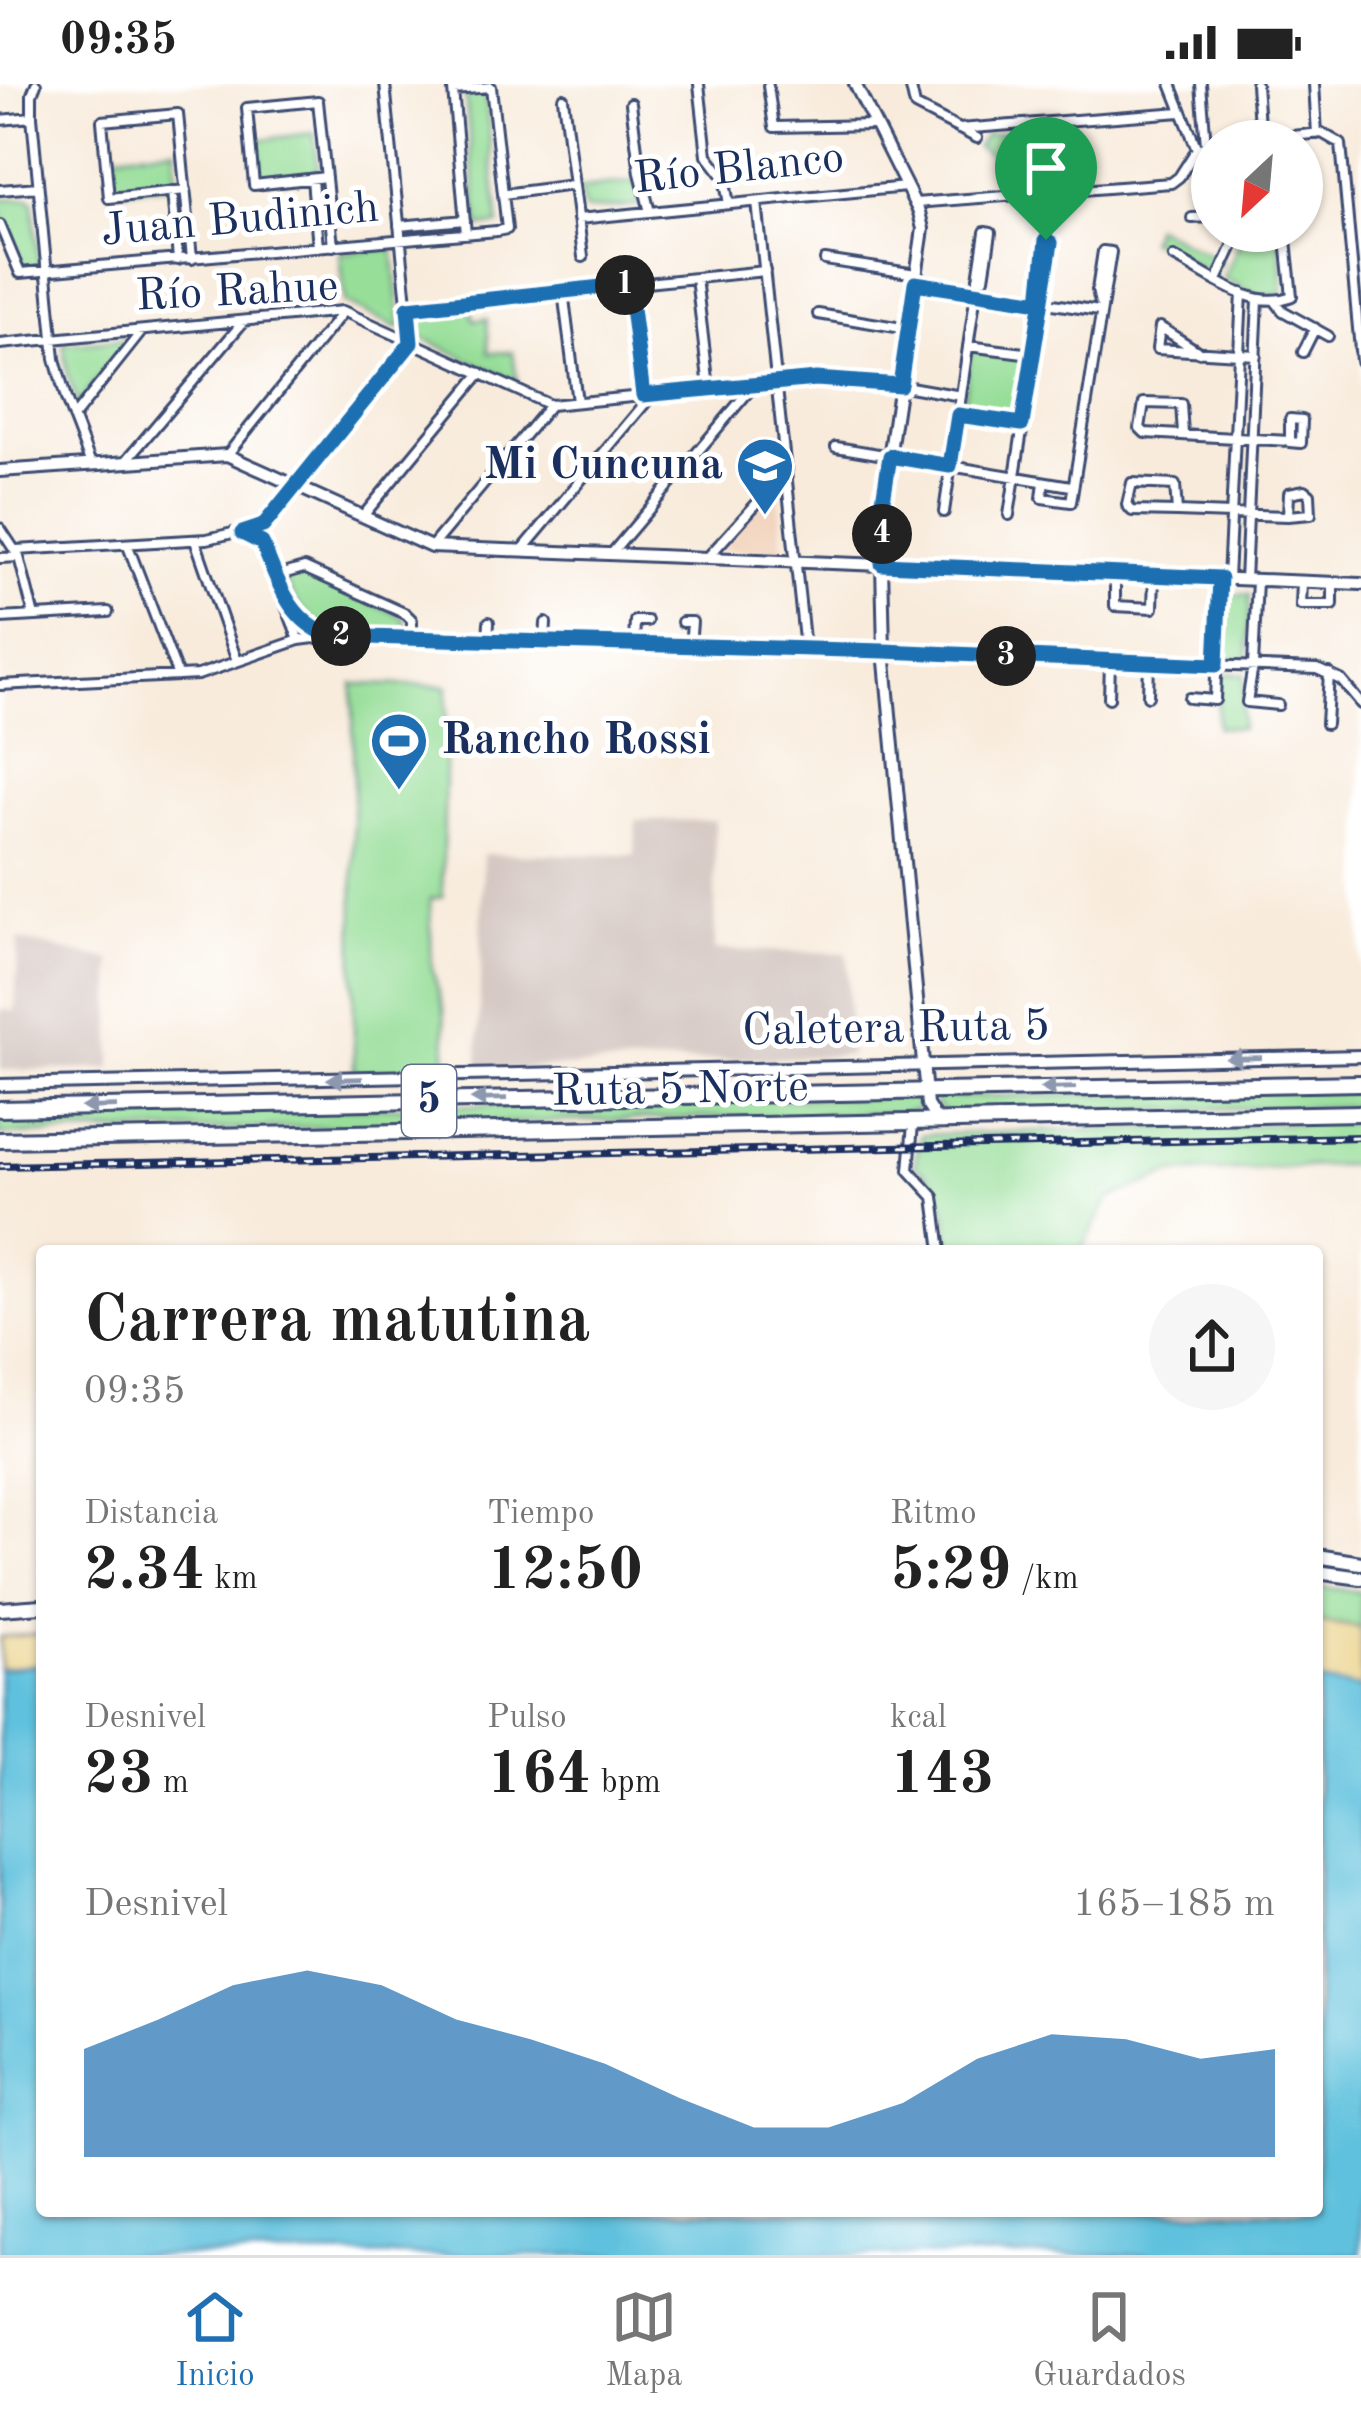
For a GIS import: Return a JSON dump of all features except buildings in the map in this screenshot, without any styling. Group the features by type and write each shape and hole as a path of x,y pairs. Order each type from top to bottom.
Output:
{"highway":[{"name":"Ruta 5 Norte","path":"0,1109 926,1098 1361,1083"},
{"name":"Ruta 5 Norte","path":"0,1140 1361,1113"}],"main road":[{"path":"858,84 923,229 883,500 882,564 884,651 926,1098 938,1122"},
{"path":"0,471 227,455 431,547 1361,584"},
{"name":"Caletera Ruta 5","path":"0,1085 1361,1056"},
{"path":"914,1123 926,1098"},
{"path":"1323,1557 1361,1562"},
{"path":"1323,1573 1361,1577"},
{"path":"0,1609 36,1606"}],"street":[{"path":"36,84 32,117 51,338 72,419 92,465"},
{"path":"0,558 242,533 263,526 296,486 411,343 385,84"},
{"path":"699,84 707,155 724,177 729,204"},
{"path":"910,84 915,106 977,138"},
{"path":"1171,84 1191,126"},
{"path":"1202,84 1204,120"},
{"path":"1256,84 1259,120"},
{"path":"1314,84 1316,120"},
{"path":"466,233 453,90 491,86 503,194 574,184"},
{"path":"768,86 774,127 875,124"},
{"path":"562,98 583,257"},
{"path":"326,177 254,185 247,108 318,101 326,177 333,246"},
{"path":"631,103 650,212"},
{"path":"959,129 1181,112"},
{"path":"185,190 109,198 102,121 178,114 192,259"},
{"path":"0,120 32,117"},
{"path":"1323,134 1331,135 1343,148 1361,361"},
{"path":"914,203 1171,183 1191,163"},
{"path":"312,179 318,248"},
{"path":"0,190 38,187"},
{"name":"Río Blanco","path":"578,219 906,187"},
{"path":"172,191 178,260"},
{"name":"Juan Budinich","path":"0,225 20,273 46,272 507,229 503,194"},
{"path":"757,202 805,650"},
{"path":"1009,514 1040,302 1047,218"},
{"name":"Juan Budinich","path":"399,226 465,220"},
{"path":"944,512 950,466 961,396 978,277 985,232 991,233 984,278 978,277"},
{"path":"1044,482 1042,498 1071,502 1111,252 1102,250 1099,307"},
{"path":"1217,280 1230,252"},
{"path":"1174,257 1243,293 1275,301 1292,296 1288,252"},
{"path":"825,260 976,292 1099,307"},
{"path":"408,308 765,271"},
{"path":"695,278 709,388"},
{"path":"522,550 648,395 629,284"},
{"path":"563,291 577,401"},
{"path":"1189,698 1215,700 1232,514 1243,293"},
{"path":"1258,299 1249,514 1253,666 1247,702 1278,705"},
{"path":"1275,301 1283,311 1328,336"},
{"path":"227,455 343,311"},
{"name":"Río Rahue","path":"0,344 343,311 550,405"},
{"path":"818,314 908,329"},
{"path":"125,462 245,320"},
{"path":"1199,352 1160,327 1157,349 1199,352 1256,355"},
{"path":"1303,352 1315,328"},
{"path":"72,419 144,329"},
{"path":"968,346 1032,354"},
{"path":"363,516 481,373"},
{"path":"431,547 550,405 835,378 961,396"},
{"path":"612,554 755,384"},
{"path":"1183,434 1181,404 1147,402 1142,406 1141,428 1152,433 1290,441"},
{"path":"958,415 1022,424"},
{"path":"836,446 1071,486"},
{"path":"708,557 787,470"},
{"path":"1177,512 1173,484 1134,482 1129,487 1127,505 1132,511 1288,516"},
{"path":"263,526 262,543 299,640"},
{"path":"0,528 18,554 34,616"},
{"path":"242,533 262,543"},
{"path":"195,540 237,661"},
{"path":"128,546 178,676"},
{"path":"277,577 304,568 406,614 412,620 412,637"},
{"path":"1115,574 1115,606 1154,608 1154,576"},
{"path":"1301,582 1301,605 1333,605 1334,583"},
{"path":"287,602 304,622 330,636"},
{"path":"0,618 108,611"},
{"path":"634,645 634,621 646,621"},
{"path":"488,642 489,622"},
{"path":"682,622 692,622 690,647"},
{"path":"545,644 546,623"},
{"path":"0,685 198,675 299,640 412,637 1253,666 1329,673 1361,704"},
{"path":"1109,698 1110,661"},
{"path":"1148,696 1149,662"},
{"path":"1326,724 1329,673"},
{"path":"914,1123 909,1170 934,1197 940,1245"}],"shaded area":[{"name":"Mi Cuncuna","path":"778,484 783,552 721,550"},
{"path":"715,820 715,950 847,953 850,1055 478,1070 483,854 635,855 636,821"},
{"path":"18,940 112,960 112,1069 0,1070 0,1009 15,1011"}],"green space":[{"path":"485,93 499,225 479,227 465,95"},
{"path":"314,133 318,167 314,172 261,174 257,140"},
{"path":"1002,133 1003,146 1032,157 1078,153 1080,179 1024,184 1023,174 977,147 985,134"},
{"path":"175,148 177,182 173,185 119,190 115,186 111,154"},
{"path":"635,181 640,206 585,210 579,189"},
{"path":"29,198 39,268 23,268 0,212 0,199"},
{"path":"1154,226 1191,245 1191,252 1204,252 1221,261 1213,274 1149,240"},
{"path":"393,248 399,328 345,303 340,253"},
{"path":"1235,252 1281,252 1283,294 1256,295 1223,278"},
{"path":"470,305 474,320 487,319 489,353 513,352 517,382 414,334 414,313"},
{"path":"129,339 78,404 63,344"},
{"path":"971,350 1029,358 1020,420 962,412"},
{"path":"301,569 405,618 405,629 347,631 319,623 306,614 284,579"},
{"path":"1224,594 1250,595 1247,660 1222,659"},
{"path":"1219,673 1244,674 1241,728 1217,727"},
{"name":"Rancho Rossi","path":"353,684 447,686 442,897 430,899 432,969 444,1010 447,1070 354,1072"},
{"path":"1361,1089 1361,1106 962,1114 943,1112 935,1103 937,1097"},
{"path":"921,1096 917,1110 898,1113 0,1135 0,1115"},
{"path":"1361,1121 1361,1164 1172,1173 1109,1199 1084,1245 951,1245 939,1192 914,1165 921,1135"},
{"path":"1323,1587 1361,1592 1361,1628 1323,1622"}],"sand":[{"path":"1323,1622 1361,1628 1361,1688 1323,1683"},
{"path":"36,1634 36,1665 0,1669 0,1637"}],"water":[{"path":"36,1665 36,2217 1323,2217 1323,1683 1361,1688 1361,2255 0,2255 0,1669"}],"railway":[{"path":"0,1166 1361,1137"}],"place":[{"name":"Mi Cuncuna","path":"765,517"},
{"name":"Rancho Rossi","path":"399,792"}],"route":[{"path":"1046,240 1051,243 1022,424 958,415 950,466 890,456 883,500 882,564 1220,578 1216,665 330,636 297,616 262,543 242,533 263,526 411,343 408,308 629,284 643,395 816,379 900,385 915,283 1040,302 1046,240"}]}
